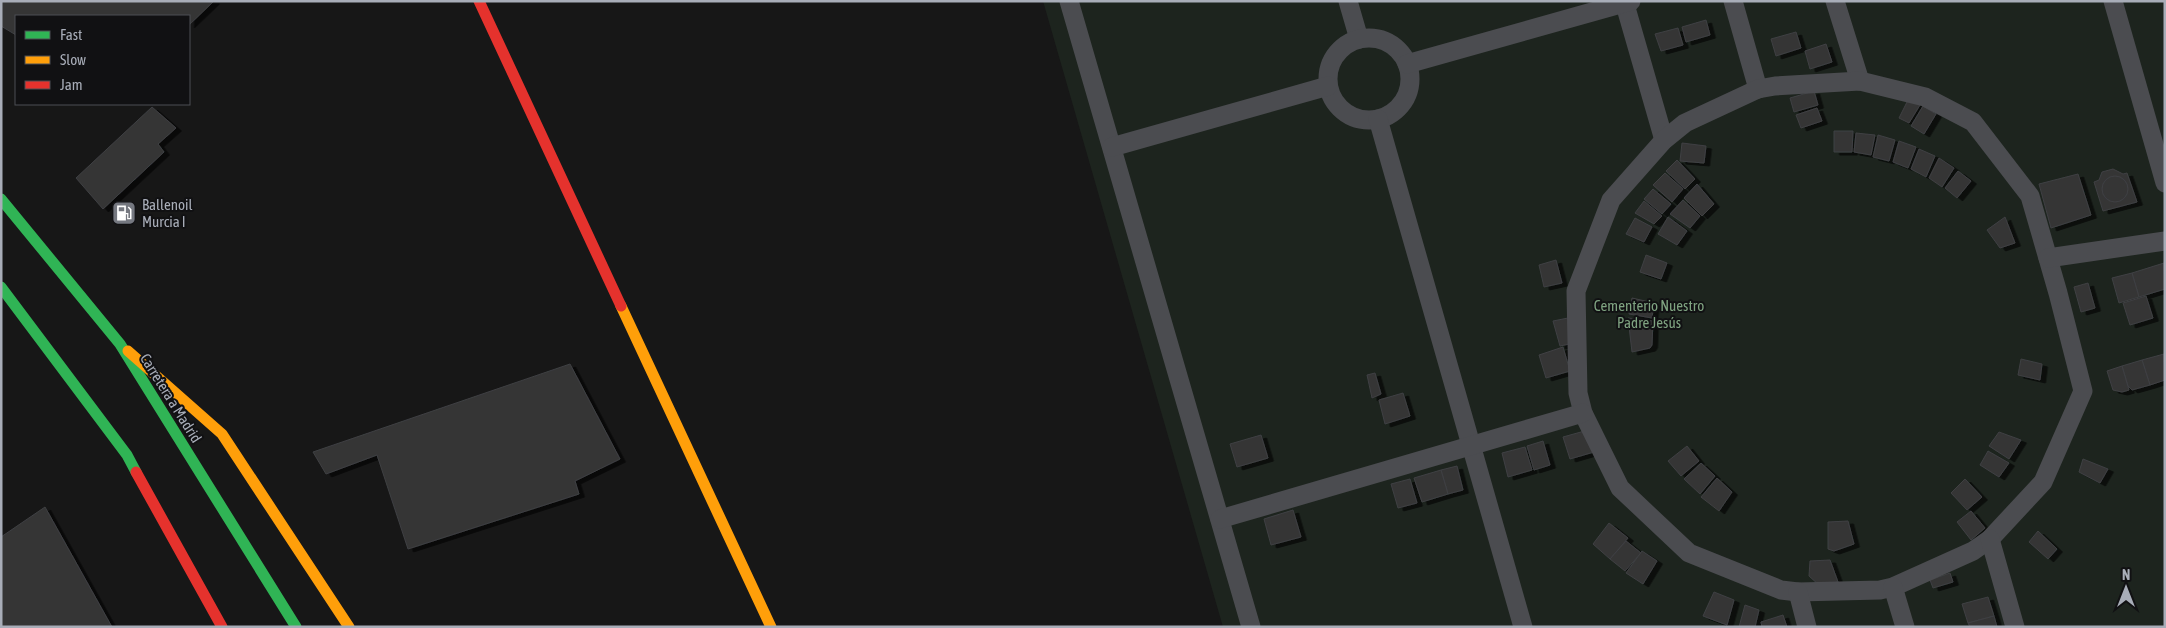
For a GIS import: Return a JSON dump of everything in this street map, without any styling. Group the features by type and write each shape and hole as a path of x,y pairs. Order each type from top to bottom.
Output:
{"street":[{"path":"479,1 771,627"},
{"name":"Carretera a Madrid","path":"1,199 120,344 296,627"},
{"path":"1,287 127,455 222,627"},
{"path":"120,344 222,434 348,627"}],"lane":[{"path":"1069,1 1251,627"},
{"path":"1348,1 1359,39"},
{"path":"1733,1 1758,89"},
{"path":"1835,1 1860,81"},
{"path":"2113,1 2165,183"},
{"path":"1407,64 1626,2 1664,140"},
{"path":"1371,38 1388,42 1401,54 1407,64 1410,78 1408,92 1401,104 1391,114 1378,119 1362,119 1346,113 1337,106 1331,97 1328,86 1328,74 1331,62 1338,51 1347,44 1359,39 1371,38"},
{"path":"1860,81 1925,98 1973,122 2030,196 2083,391 2043,482 1990,539 1973,551 1880,590 1798,592 1781,590 1689,552 1620,488 1583,413 1578,393 1576,291 1611,200 1664,140 1685,123 1758,89 1775,86 1860,81"},
{"path":"1112,147 1328,86"},
{"path":"1378,119 1523,627"},
{"path":"2048,258 2165,241"},
{"path":"1220,518 1583,413"},
{"path":"1990,539 2015,627"},
{"path":"1893,586 1905,627"},
{"path":"1798,592 1807,627"}],"green space":[{"name":"Cementerio Nuestro Padre Jesús","path":"1043,1 2165,1 2165,627 1223,627"}],"building":[{"path":"1,1 214,1 190,24 190,15 15,15 15,34 1,26"},
{"path":"1706,20 1710,35 1686,42 1682,27"},
{"path":"1678,28 1683,45 1661,51 1655,34"},
{"path":"1796,32 1801,48 1776,56 1771,39"},
{"path":"1826,44 1832,62 1810,69 1805,51"},
{"path":"1814,91 1818,105 1794,112 1790,98"},
{"path":"1909,98 1920,105 1909,123 1899,118"},
{"path":"1923,106 1936,114 1924,134 1911,126"},
{"path":"152,107 176,128 158,144 164,152 103,209 76,178"},
{"path":"1817,108 1822,121 1801,128 1796,115"},
{"path":"1834,131 1853,131 1852,152 1834,152"},
{"path":"1856,133 1875,135 1871,155 1854,152"},
{"path":"1878,135 1895,140 1889,161 1873,157"},
{"path":"1899,141 1916,147 1908,168 1893,162"},
{"path":"1682,143 1706,146 1704,163 1680,161"},
{"path":"1919,149 1935,156 1926,177 1911,169"},
{"path":"1939,158 1954,168 1942,187 1929,178"},
{"path":"1677,160 1695,179 1685,189 1666,171"},
{"path":"2113,169 2123,174 2127,173 2137,202 2103,211 2094,182 2099,180 2102,172"},
{"path":"1958,171 1971,181 1957,198 1945,188"},
{"path":"1665,173 1683,189 1672,202 1653,185"},
{"path":"2078,174 2091,215 2051,228 2039,184"},
{"path":"2115,176 2124,180 2128,189 2124,198 2115,202 2106,198 2102,189 2106,180"},
{"path":"1697,184 1714,204 1702,216 1684,198"},
{"path":"1653,189 1671,204 1662,214 1644,199"},
{"path":"1683,200 1700,216 1690,228 1670,214"},
{"path":"1644,201 1662,216 1654,224 1635,213"},
{"path":"1668,217 1687,231 1677,245 1658,234"},
{"path":"2005,217 2015,243 2000,248 1987,230"},
{"path":"1635,218 1652,227 1644,242 1626,234"},
{"path":"1646,255 1667,263 1661,279 1640,272"},
{"path":"1556,260 1562,283 1544,287 1539,265"},
{"path":"2164,263 2165,289 2139,297 2132,273"},
{"path":"2132,273 2139,297 2119,303 2112,278"},
{"path":"2088,283 2095,308 2081,312 2074,287"},
{"path":"2146,296 2153,318 2130,325 2123,303"},
{"path":"1632,298 1654,303 1652,318 1629,314"},
{"path":"1568,318 1574,343 1560,346 1553,321"},
{"path":"1628,318 1653,321 1652,345 1650,348 1632,352"},
{"path":"1563,347 1570,371 1546,378 1539,355"},
{"path":"2164,354 2165,380 2150,385 2142,360"},
{"path":"2021,359 2042,364 2040,380 2018,375"},
{"path":"2142,360 2150,385 2132,390 2128,386 2122,366"},
{"path":"570,364 620,459 575,481 579,494 408,549 377,455 326,474 313,452"},
{"path":"2122,366 2129,390 2122,392 2113,390 2107,371"},
{"path":"1375,373 1381,394 1372,398 1367,375"},
{"path":"1403,393 1410,416 1385,424 1379,400"},
{"path":"1588,430 1594,452 1570,459 1563,437"},
{"path":"1999,432 2021,440 2009,459 1989,446"},
{"path":"1261,435 1268,458 1237,467 1230,444"},
{"path":"1543,441 1550,465 1534,470 1527,446"},
{"path":"1687,446 1699,461 1681,476 1668,461"},
{"path":"1525,447 1532,470 1508,477 1502,453"},
{"path":"1988,451 2009,463 1999,477 1980,465"},
{"path":"2083,459 2108,469 2100,483 2079,472"},
{"path":"1701,463 1715,476 1700,494 1684,479"},
{"path":"1457,466 1463,490 1448,494 1441,470"},
{"path":"1441,470 1448,494 1422,502 1414,478"},
{"path":"1717,478 1732,492 1719,511 1701,497"},
{"path":"1410,479 1417,503 1398,508 1391,484"},
{"path":"1965,479 1982,497 1967,510 1951,493"},
{"path":"45,507 112,627 1,627 1,537"},
{"path":"1293,510 1301,537 1271,545 1264,519"},
{"path":"1971,511 1985,528 1971,540 1957,522"},
{"path":"1848,521 1854,544 1834,551 1828,549 1828,522"},
{"path":"1609,523 1628,538 1610,559 1593,544"},
{"path":"2038,531 2057,549 2048,559 2029,542"},
{"path":"1626,541 1641,553 1625,571 1610,559"},
{"path":"1642,551 1657,561 1643,584 1626,573"},
{"path":"1830,560 1838,582 1819,585 1809,576 1810,561"},
{"path":"1950,573 1953,582 1933,588 1930,580"},
{"path":"1714,592 1734,600 1727,625 1703,616"},
{"path":"1988,597 1994,616 1968,623 1962,604"},
{"path":"1745,605 1759,610 1755,627 1739,627"},
{"path":"1783,615 1787,627 1762,627 1761,622"},
{"path":"1994,616 1997,627 1970,627 1968,623"}],"traffic: fast":[{"path":"1,199 120,344 296,627"},
{"path":"1,287 127,455 136,472"}],"traffic: slow":[{"path":"621,306 771,627"},
{"path":"128,351 222,434 349,627"}],"traffic: jam":[{"path":"479,1 621,306"},
{"path":"136,472 222,627"}],"place":[{"name":"Ballenoil Murcia I","path":"124,213"}]}
